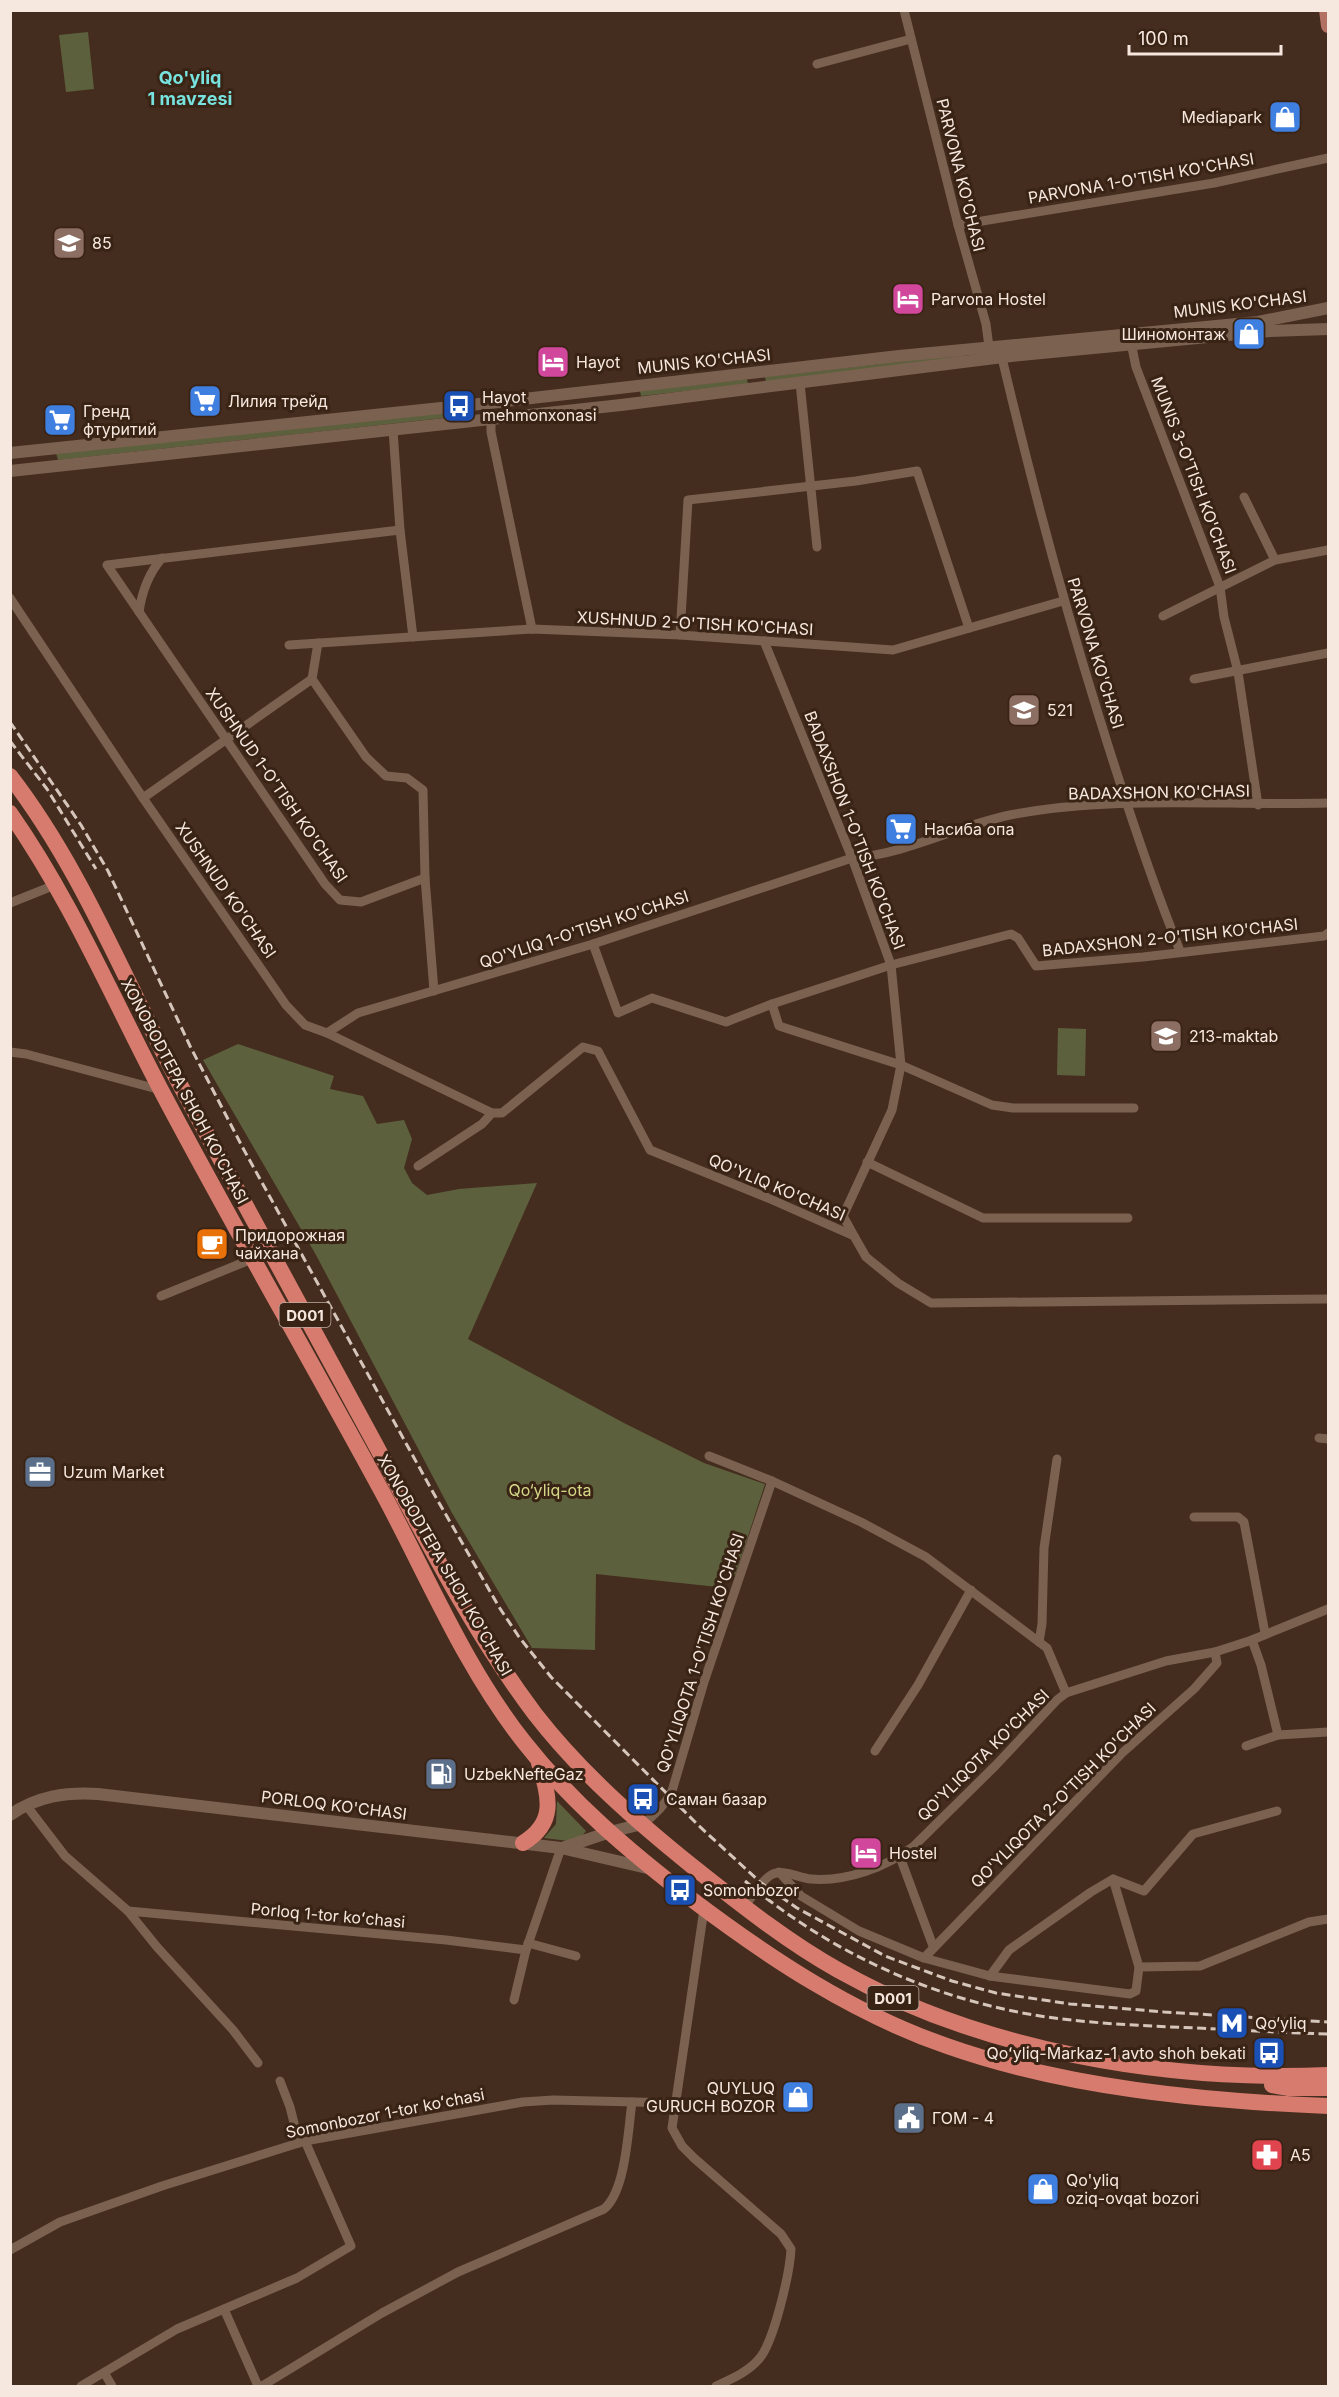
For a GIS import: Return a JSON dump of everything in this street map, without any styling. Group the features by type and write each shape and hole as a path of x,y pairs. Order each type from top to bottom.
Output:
{"highway":[{"name":"XONOBODTEPA SHOH KO'CHASI","path":"10,776 35,810 68,863 176,1077 421,1529 491,1650 538,1717 595,1782 642,1824 744,1907 801,1948 840,1971 923,2010 1032,2045 1116,2061 1188,2071 1284,2077 1329,2075"},
{"name":"XONOBODTEPA SHOH KO'CHASI","path":"10,813 55,885 161,1090 481,1678 538,1760 573,1796 610,1832 704,1909 777,1959 848,2002 916,2034 975,2055 1034,2071 1144,2090 1246,2102 1329,2106"},
{"path":"252,1259 270,1250"},
{"path":"523,1843 533,1837 542,1827 548,1812 546,1788 538,1760"},
{"path":"1188,2071 1289,2088 1329,2088"}],"main road":[{"path":"1326,10 1329,26"}],"street":[{"name":"PARVONA KO'CHASI","path":"904,10 958,225 986,324 989,347"},
{"path":"817,64 911,39"},
{"name":"PARVONA 1-O'TISH KO'CHASI","path":"958,225 1214,183 1329,158"},
{"name":"MUNIS KO'CHASI","path":"10,471 621,405 800,383 1002,358 1258,322 1329,308"},
{"name":"MUNIS KO'CHASI","path":"10,453 989,347 1329,329"},
{"name":"MUNIS 3-O'TISH KO'CHASI","path":"1130,339 1136,367 1220,587 1224,617 1238,672 1251,745 1258,805"},
{"name":"PARVONA KO'CHASI","path":"1002,358 1063,601 1125,804 1180,951"},
{"path":"757,371 759,388"},
{"path":"800,383 817,547"},
{"path":"619,387 621,405"},
{"path":"489,402 491,432 532,629"},
{"path":"393,430 400,530 413,638"},
{"path":"47,449 50,466"},
{"path":"680,635 687,500 917,471 969,628"},
{"path":"1244,496 1275,560"},
{"name":"XUSHNUD 1-O'TISH KO'CHASI","path":"400,530 107,564 325,884 340,900 361,903 425,878"},
{"path":"1163,616 1275,560 1329,550"},
{"path":"139,612 141,595 151,570 162,558"},
{"name":"XUSHNUD KO'CHASI","path":"10,598 286,1005 305,1024 491,1114"},
{"name":"XUSHNUD 2-O'TISH KO'CHASI","path":"289,645 532,629 680,635 893,651 1063,601"},
{"name":"BADAXSHON 1-O'TISH KO'CHASI","path":"764,641 852,858 891,965 900,1065 892,1110 843,1216 854,1236"},
{"path":"318,643 312,679 373,763 386,776 407,778 423,790 425,878 434,991"},
{"path":"1194,680 1329,653"},
{"path":"144,798 225,738 312,679"},
{"name":"BADAXSHON KO'CHASI","path":"852,858 894,852 1009,815 1079,806 1329,803"},
{"name":"QO'YLIQ 1-O'TISH KO'CHASI","path":"327,1033 358,1013 593,944 852,858"},
{"path":"10,903 55,885"},
{"name":"BADAXSHON 2-O'TISH KO'CHASI","path":"891,965 1011,934 1018,938 1036,966 1143,957 1324,936 1329,933"},
{"path":"593,944 618,1013 652,998 726,1022 772,1004 891,965"},
{"path":"772,1004 779,1026 900,1065 992,1105 1013,1108 1134,1108"},
{"name":"QO'YLIQ KO'CHASI","path":"491,1114 502,1113 583,1047 598,1051 650,1150 854,1236 866,1257 898,1283 931,1303 1329,1299"},
{"path":"10,1052 26,1054 161,1090"},
{"path":"418,1166 482,1124 491,1114"},
{"path":"867,1162 983,1218 1128,1218"},
{"path":"161,1296 252,1259"},
{"path":"709,1456 772,1481 902,1543 926,1557 1047,1648 1066,1693"},
{"path":"1039,1642 1042,1624 1044,1548 1057,1459"},
{"name":"QO'YLIQOTA 1-O'TISH KO'CHASI","path":"642,1824 653,1817 671,1793 704,1682 772,1481"},
{"path":"1194,1517 1238,1517 1244,1522 1265,1633"},
{"path":"875,1751 918,1685 971,1590"},
{"name":"QO'YLIQOTA KO'CHASI","path":"779,1872 810,1879 840,1878 900,1857 996,1765 1066,1693 1166,1661 1215,1652 1252,1640 1329,1609"},
{"path":"1252,1640 1262,1665 1278,1735"},
{"name":"QO'YLIQOTA 2-O'TISH KO'CHASI","path":"924,1958 933,1946 1121,1754 1194,1689 1217,1663 1215,1652"},
{"path":"1246,1746 1278,1735 1329,1732"},
{"name":"PORLOQ KO'CHASI","path":"10,1815 26,1805 51,1796 88,1793 561,1848 656,1871"},
{"path":"26,1805 65,1856 128,1911 157,1947 233,2030 258,2063"},
{"path":"1113,1879 1144,1891 1193,1834 1277,1812"},
{"path":"514,2000 527,1947 561,1848 642,1824"},
{"path":"900,1857 933,1946"},
{"path":"744,1907 768,1876 779,1872 801,1896 859,1931 924,1958 990,1976 1130,1994 1136,1991 1139,1967 1113,1879"},
{"path":"990,1976 1009,1950 1113,1879"},
{"path":"704,1909 672,2128 682,2146 705,2170 781,2234 788,2242 790,2249 777,2319 767,2347 752,2366 716,2386"},
{"name":"Porloq 1-tor koʻchasi","path":"128,1911 527,1947 576,1956"},
{"path":"1139,1967 1200,1966 1310,1922 1329,1918"},
{"path":"81,2386 105,2374 177,2329 297,2278 351,2246 302,2142 280,2081"},
{"name":"Somonbozor 1-tor koʻchasi","path":"10,2250 60,2222 162,2186 302,2142 523,2103 553,2100 676,2103"},
{"path":"224,2309 260,2386 382,2313 458,2271 604,2209 610,2204 618,2187 632,2102"},
{"path":"105,2374 112,2386"}],"green space":[{"path":"88,32 94,89 66,92 59,35"},
{"path":"967,356 766,382 765,377"},
{"path":"747,379 748,384 641,396 640,391"},
{"path":"461,410 462,416 58,460 56,453"},
{"path":"1058,1028 1086,1029 1085,1076 1057,1075"},
{"name":"Qo‘yliq-ota","path":"238,1044 334,1076 330,1089 363,1096 377,1124 404,1120 412,1139 404,1168 412,1183 427,1195 459,1189 537,1183 468,1339 624,1423 704,1463 765,1484 735,1576 723,1573 718,1587 596,1574 595,1650 532,1648 452,1513 316,1255 203,1060"},
{"path":"557,1801 586,1831 577,1842 544,1838 556,1824"}],"railway":[{"path":"10,722 81,825 108,871 190,1046 244,1150 499,1607 519,1637 551,1677 698,1825 760,1882 797,1908 885,1956 952,1981 996,1993 1070,2004 1328,2022"},
{"path":"10,741 47,789 96,869"},
{"path":"745,1881 812,1930 886,1970 925,1986 1006,2010 1084,2021 1328,2034"}],"place":[{"name":"Mediapark","path":"1285,117"},
{"name":"85","path":"69,243"},
{"name":"Parvona Hostel","path":"908,299"},
{"name":"Шиномонтаж","path":"1249,334"},
{"name":"Hayot","path":"553,362"},
{"name":"Лилия трейд","path":"205,401"},
{"name":"Hayot mehmonxonasi","path":"459,406"},
{"name":"Гренд фтуритий","path":"60,420"},
{"name":"521","path":"1024,710"},
{"name":"Насиба опа","path":"901,829"},
{"name":"213-maktab","path":"1166,1036"},
{"name":"Придорожная чайхана","path":"212,1244"},
{"name":"Uzum Market","path":"40,1472"},
{"name":"UzbekNefteGaz","path":"441,1774"},
{"name":"Саман базар","path":"643,1799"},
{"name":"Hostel","path":"866,1853"},
{"name":"Somonbozor","path":"680,1890"},
{"name":"Qo‘yliq","path":"1232,2023"},
{"name":"Qoʻyliq-Markaz-1 avto shoh bekati","path":"1269,2053"},
{"name":"QUYLUQ GURUCH BOZOR","path":"798,2097"},
{"name":"ГОМ - 4","path":"909,2118"},
{"name":"А5","path":"1267,2155"},
{"name":"Qo'yliq oziq-ovqat bozori","path":"1043,2189"}],"district":[{"name":"Qo'yliq 1 mavzesi","path":"190,88"}]}
